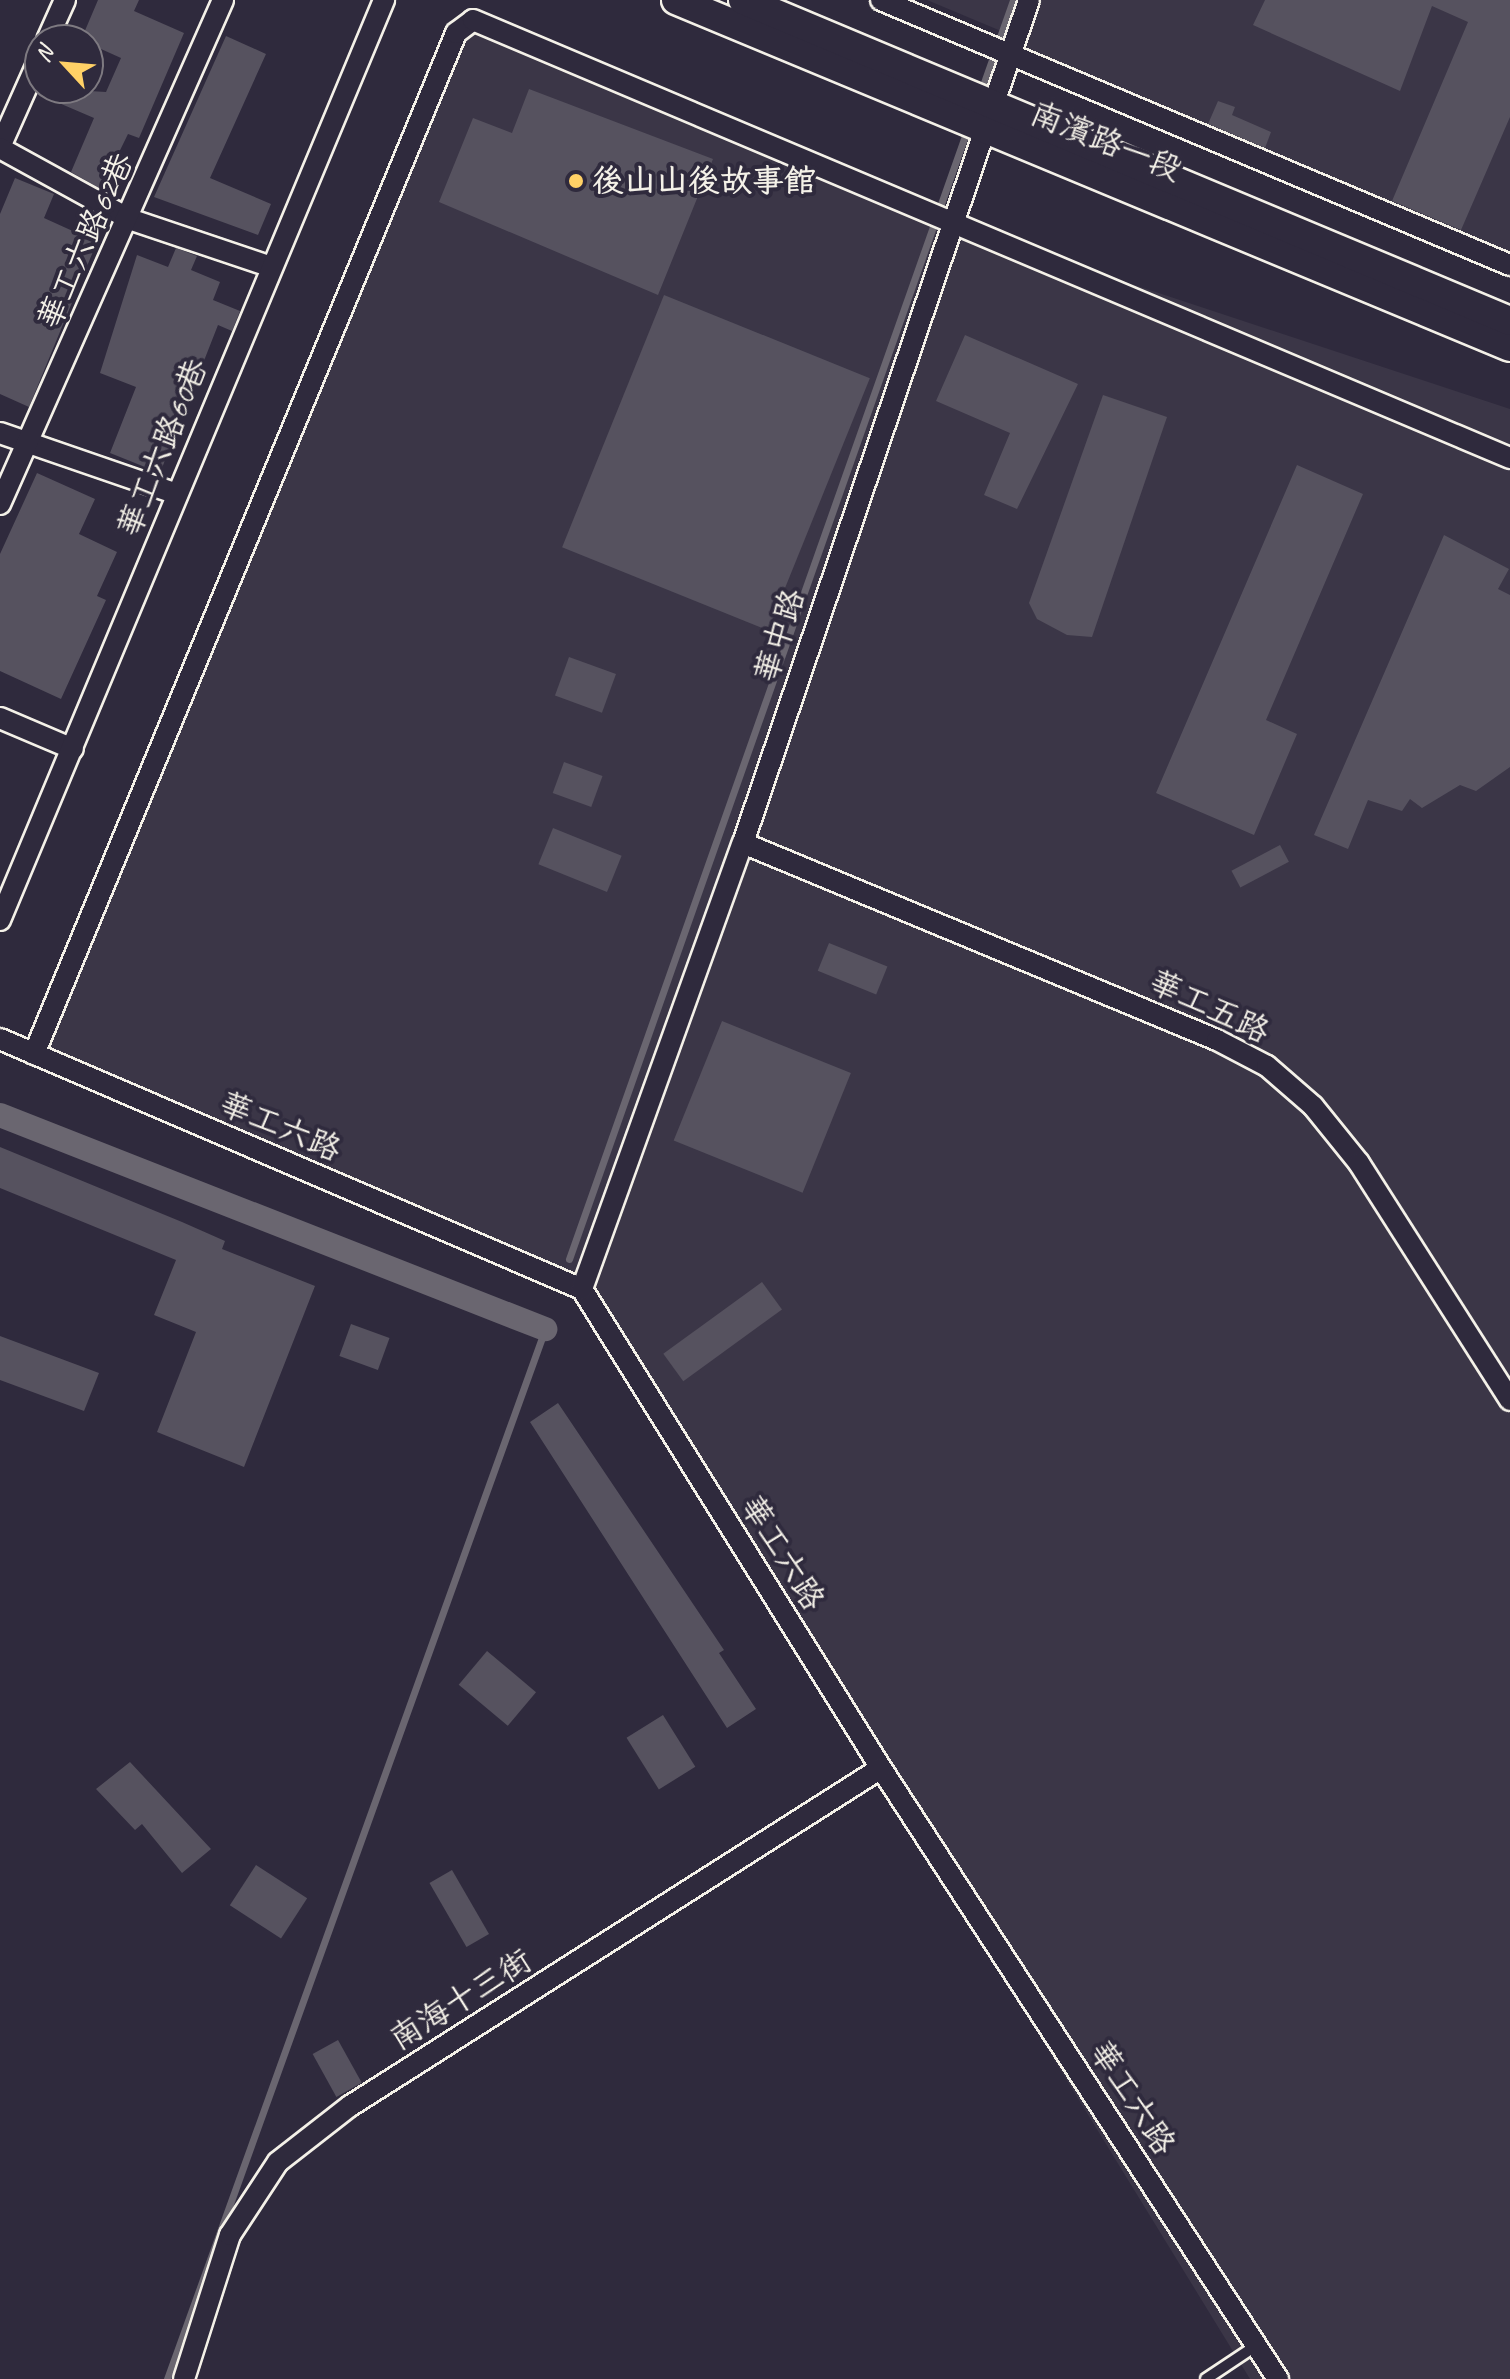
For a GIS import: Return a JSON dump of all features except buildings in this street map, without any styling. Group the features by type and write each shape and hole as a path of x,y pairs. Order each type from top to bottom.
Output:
{"main road":[{"name":"南濱路一段","path":"676,0 986,116 1510,321"},
{"name":"南濱路一段","path":"743,0 986,116 1510,347"}],"street":[{"path":"54,24 65,0"},
{"name":"華工六路62巷","path":"0,504 129,219 223,0"},
{"name":"華工六路60巷","path":"0,920 73,749 269,266 384,0"},
{"path":"881,0 1011,52 1510,265"},
{"name":"華中路","path":"582,1289 743,843 986,116 1029,0"},
{"path":"34,1054 456,33 473,20 1510,458"},
{"path":"24,93 0,148 129,219 269,266"},
{"path":"0,433 177,494"},
{"path":"0,718 73,749"},
{"name":"華工五路","path":"743,843 1217,1040 1267,1066 1313,1106 1359,1163 1510,1400"},
{"name":"華工六路","path":"0,1039 582,1289 881,1768 1278,2379"},
{"name":"南海十三街","path":"184,2379 230,2235 278,2162 350,2106 881,1768"}],"lane":[{"path":"1206,2379 1257,2345"}],"shaded area":[{"path":"927,0 1012,0 1001,31"},
{"path":"1035,0 1510,0 1510,258 1016,52"},
{"path":"473,20 950,224 1510,409 1510,2379 1250,2379 582,1289 34,1054 456,33"}],"waterway":[{"path":"981,91 1013,0"},
{"path":"569,1259 967,130"},
{"path":"0,1115 545,1329"},
{"path":"167,2379 545,1329"}],"place":[{"name":"後山山後故事館","path":"576,181"}]}
